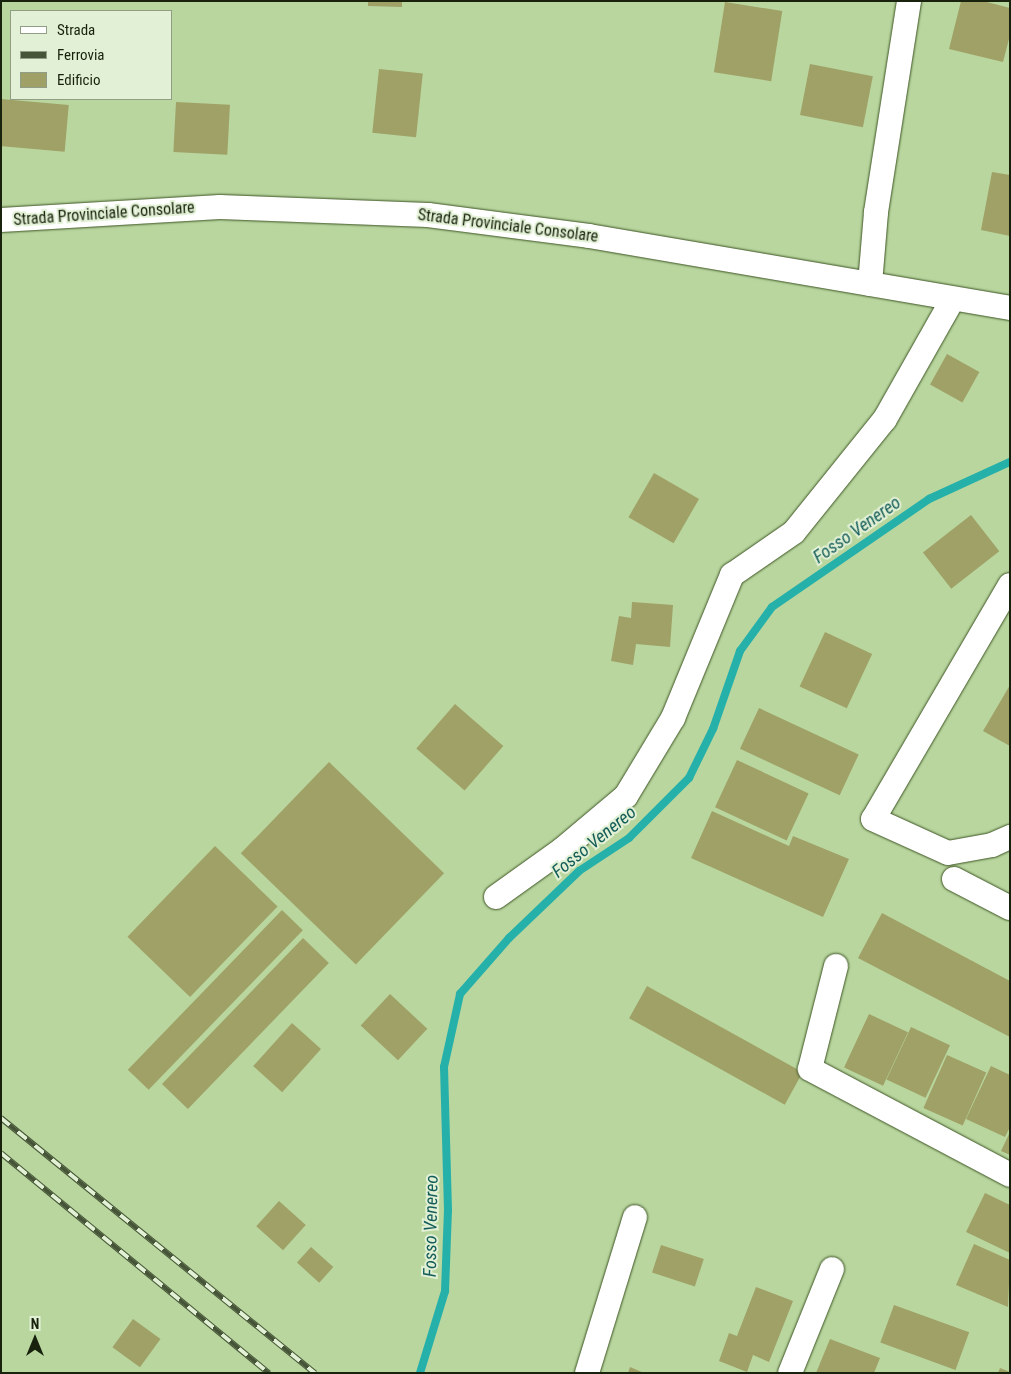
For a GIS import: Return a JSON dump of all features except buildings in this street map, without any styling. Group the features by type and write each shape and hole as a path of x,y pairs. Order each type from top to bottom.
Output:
{"street":[{"path":"870,284 876,212 909,1"},
{"name":"Strada Provinciale Consolare","path":"1,220 220,207 428,215 589,236 1010,308"},
{"path":"496,897 563,849 626,796 673,718 732,575 794,532 873,434 885,419 954,299"},
{"path":"1010,585 874,819 948,853 992,845 1010,837"},
{"path":"954,879 1010,908"},
{"path":"836,966 810,1069 1010,1175"},
{"path":"587,1373 635,1217"},
{"path":"790,1373 832,1269"}],"waterway":[{"name":"Fosso Venereo","path":"420,1373 445,1291 448,1210 444,1067 460,994 509,938 579,871 629,838 689,778 713,729 740,651 772,607 929,499 1010,462"}],"railway":[{"path":"1,1118 315,1373"},
{"path":"1,1153 269,1373"}]}
